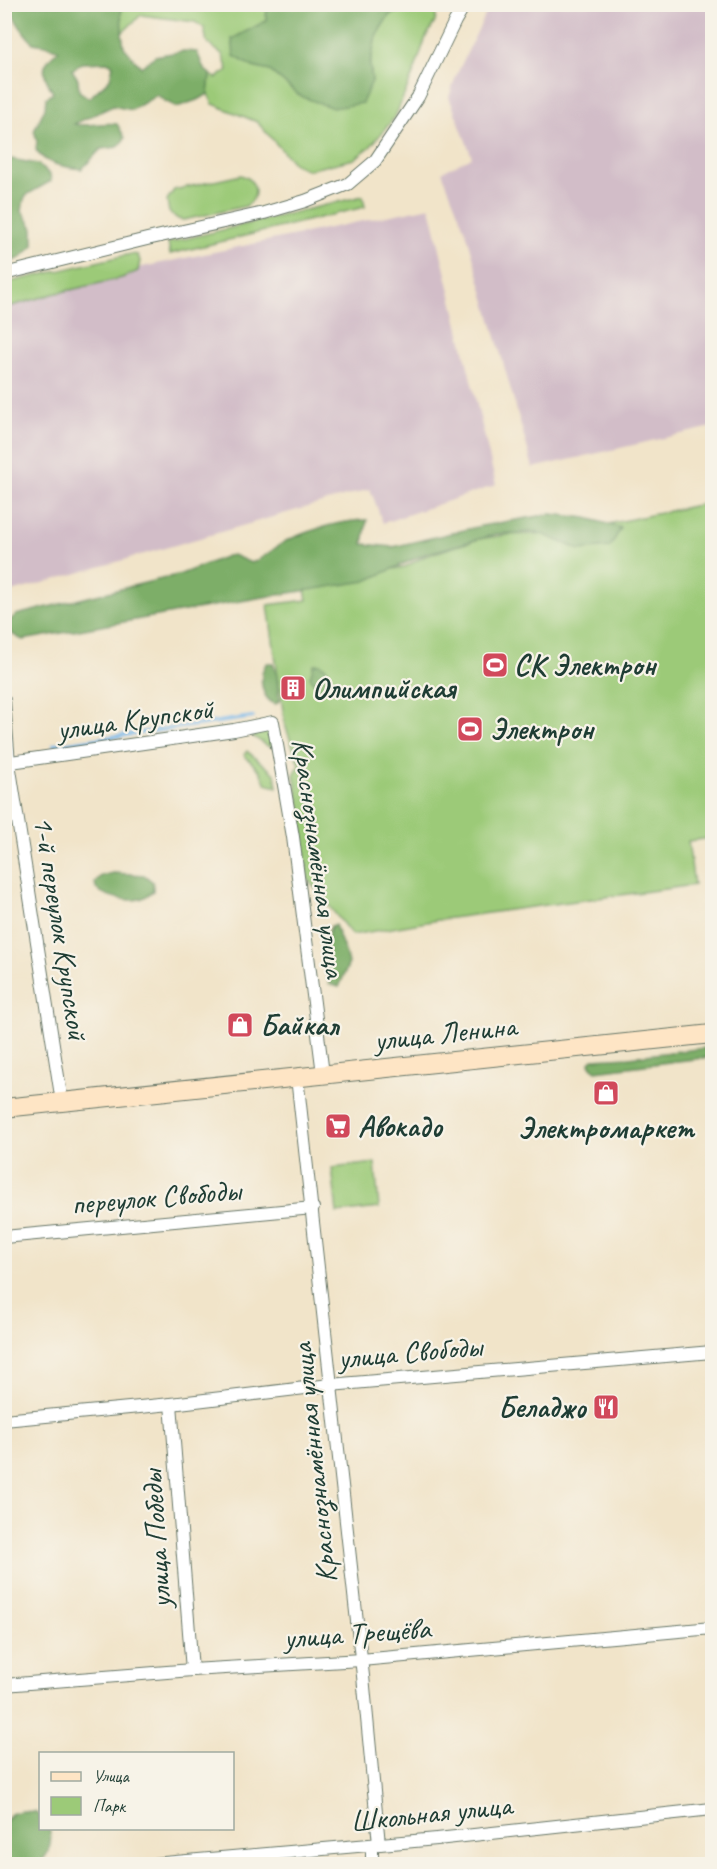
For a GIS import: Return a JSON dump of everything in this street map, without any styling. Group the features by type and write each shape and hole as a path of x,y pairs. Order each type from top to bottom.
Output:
{"street":[{"path":"4,274 147,238 264,213 305,201 348,184 375,161 418,97 465,4"},
{"name":"1-й переулок Крупской","path":"4,700 7,763 62,1102"},
{"name":"улица Крупской","path":"7,763 234,730 273,722"},
{"name":"Краснознамённая улица","path":"273,722 293,837 323,1074"},
{"name":"улица Ленина","path":"4,1108 712,1034"},
{"name":"Краснознамённая улица","path":"297,1077 361,1660 375,1845 372,1864"},
{"name":"переулок Свободы","path":"4,1237 313,1208"},
{"name":"улица Свободы","path":"4,1420 171,1404 330,1385 712,1352"},
{"name":"улица Победы","path":"171,1404 192,1670"},
{"name":"улица Трещёва","path":"4,1685 192,1670 361,1660 712,1628"},
{"name":"Школьная улица","path":"153,1864 437,1839 712,1809"}],"shaded area":[{"path":"490,5 712,5 712,427 533,468 467,235 442,172 472,157 449,97 456,76"},
{"path":"430,207 496,485 383,523 370,489 5,594 5,307 12,300 142,267"}],"green space":[{"path":"125,4 262,5 267,7 266,21 232,39 253,67 270,71 300,96 372,81 370,65 376,36 389,15 407,8 438,5 435,22 426,37 395,117 370,147 354,159 308,170 294,164 257,122 213,104 208,94 210,74 216,78 228,70 222,54 207,43 204,28 195,22 141,15 122,33 121,10"},
{"path":"9,5 125,5 121,10 124,47 141,67 155,56 184,51 197,52 204,69 210,74 208,94 177,107 157,95 132,110 113,106 74,124 117,124 125,138 118,147 101,149 82,169 50,162 36,150 37,140 34,131 45,108 46,98 53,93 46,80 45,65 59,50 33,43","holes":["107,62 113,65 110,79 89,98 79,91 78,79 72,70 82,63"]},
{"path":"262,5 427,5 407,8 389,15 376,36 370,65 372,81 362,103 333,108 300,96 270,71 253,67 234,56 232,39 266,21 267,7"},
{"path":"11,159 38,164 50,175 51,181 28,194 24,199 22,211 33,228 33,246 20,258 5,264 5,161"},
{"path":"241,175 250,181 255,189 253,198 246,206 184,220 178,219 169,212 167,200 174,190"},
{"path":"363,196 365,207 170,254 168,243"},
{"path":"131,254 138,255 140,261 138,271 122,278 5,308 5,283"},
{"name":"СК Электрон","path":"712,502 712,838 688,841 694,885 444,919 352,935 307,878 301,813 294,775 299,764 285,725 268,605 307,600 304,584 405,567 425,556 479,539 506,535 566,533"},
{"path":"551,514 587,518 621,528 610,547 580,550 537,532 497,534 425,554 366,581 23,640 14,635 8,626 16,615 181,574 227,556 233,555 251,563 290,539 338,524 367,520 363,544 393,547 481,526"},
{"path":"267,663 273,663 277,676 279,701 276,704 267,697 262,686 262,673"},
{"path":"314,664 320,664 327,669 329,678 324,689 316,687 310,677"},
{"path":"269,731 274,748 251,735 251,732"},
{"path":"247,751 275,774 277,787 266,784 260,771 244,755"},
{"path":"113,873 144,875 153,882 153,891 142,898 129,900 111,896 96,889 95,882 101,876"},
{"path":"335,925 349,963 339,987 329,984 326,962 328,932 331,926"},
{"path":"712,1049 711,1057 596,1071 591,1067 590,1062 593,1059"},
{"path":"375,1163 379,1208 337,1213 332,1168"},
{"path":"21,1811 35,1812 39,1815 39,1830 49,1830 49,1850 39,1862 23,1865 5,1864 5,1821 11,1814"}],"waterway":[{"path":"54,745 253,717"}],"place":[{"name":"СК Электрон","path":"495,665"},
{"name":"Олимпийская","path":"293,688"},
{"name":"Электрон","path":"470,729"},
{"name":"Байкал","path":"240,1025"},
{"name":"Электромаркет","path":"606,1093"},
{"name":"Авокадо","path":"338,1126"},
{"name":"Беладжо","path":"606,1407"}]}
